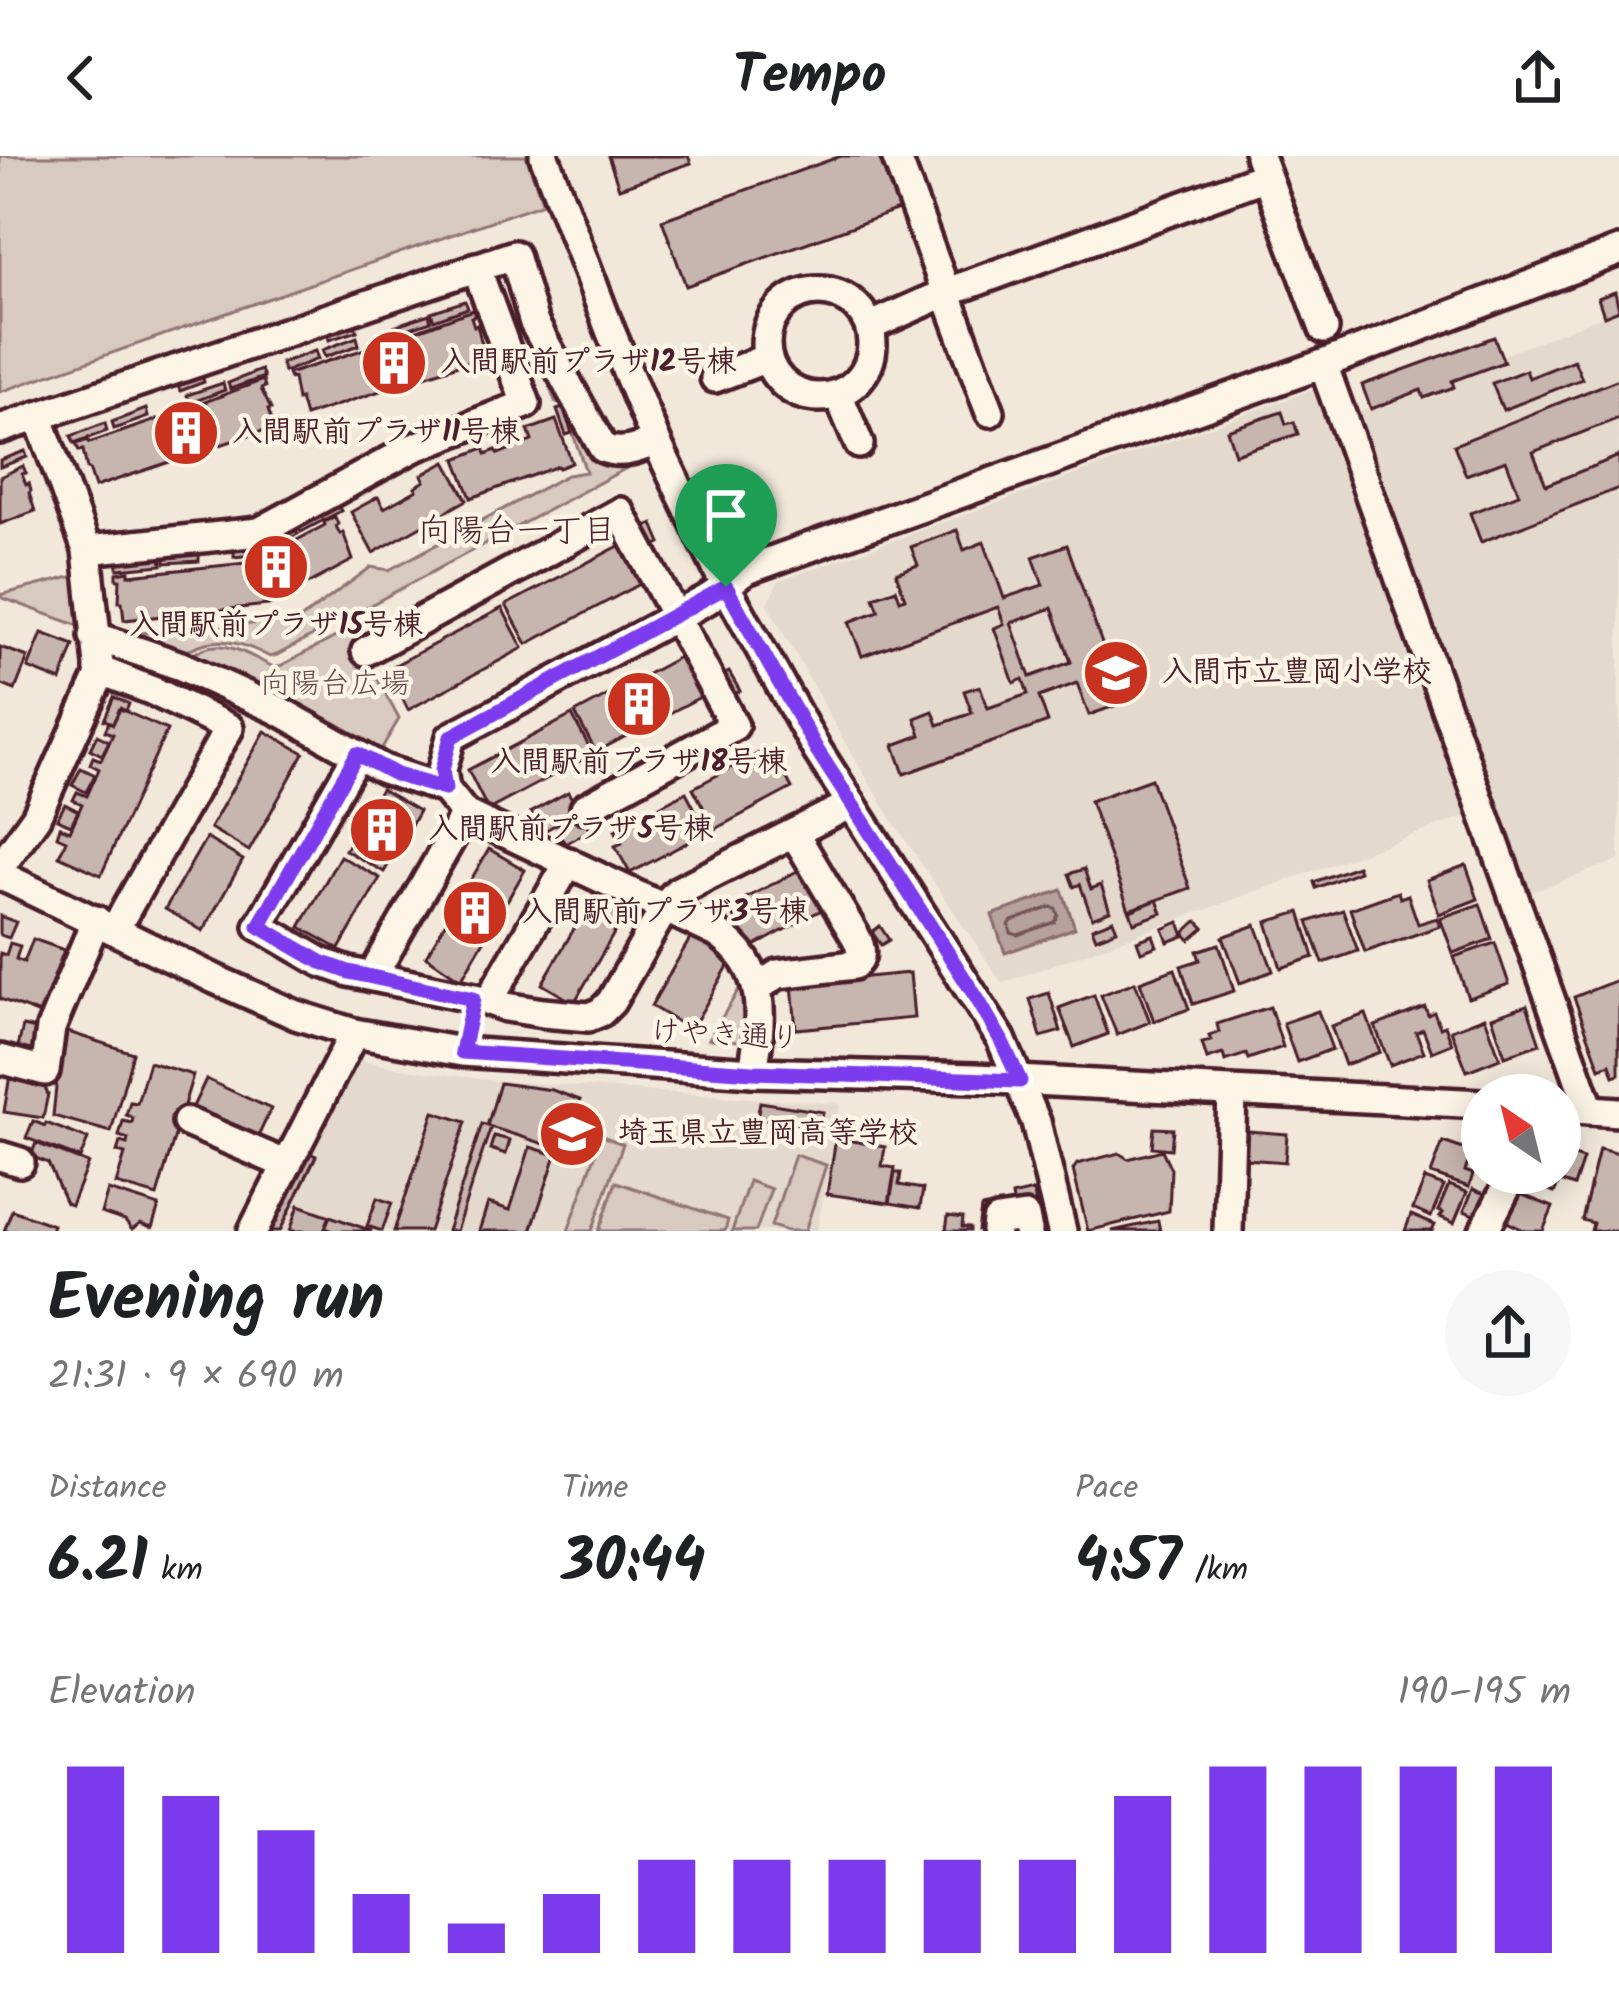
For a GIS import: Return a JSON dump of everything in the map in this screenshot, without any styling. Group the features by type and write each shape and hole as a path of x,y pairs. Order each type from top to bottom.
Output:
{"street":[{"path":"544,156 656,441 726,587 782,691 1001,1040 1036,1122 1062,1231"},
{"path":"896,156 990,412"},
{"path":"871,326 1262,166 1324,329"},
{"path":"753,1072 761,1026 757,988 733,944 669,902 465,814 445,789 442,770 451,737 674,617 746,570 1323,364 1619,251"},
{"path":"0,429 514,255 534,323 603,448 634,450 656,441"},
{"path":"87,550 259,532 413,448 526,404 476,267"},
{"path":"813,290 848,298 871,326 874,343 864,374 838,394 821,398 787,387 767,358 770,322 780,307 813,290"},
{"path":"715,378 767,358"},
{"path":"1323,364 1590,1111"},
{"path":"838,394 859,444"},
{"path":"0,871 37,817 97,686 99,670 87,550 38,416"},
{"path":"366,651 620,512 734,726 584,808"},
{"path":"94,636 181,666 278,710 397,775 445,789"},
{"path":"0,1059 46,1071 51,1028 105,924 229,728 99,670"},
{"path":"357,754 259,926 321,962 372,977 473,1020 506,1007 590,1017 602,1012 678,891 851,804"},
{"path":"372,977 465,814"},
{"path":"757,988 778,974 854,965 861,955 856,937 794,833"},
{"path":"473,1020 569,862"},
{"name":"けやき通り","path":"0,871 253,996 354,1033 473,1020 753,1072 1461,1103"},
{"path":"253,1231 354,1033"},
{"path":"1228,1231 1232,1092"},
{"path":"1581,1110 1619,1112"},
{"path":"187,1122 285,1164"},
{"path":"1484,1231 1503,1194"},
{"path":"996,1231 997,1221 1025,1217 1028,1231"}],"shaded area":[{"path":"1619,309 1619,860 1525,895 1354,414"},
{"name":"入間市立豊岡小学校","path":"1318,388 1477,812 1002,983 896,826 767,604 779,581"},
{"name":"埼玉県立豊岡高等学校","path":"350,1059 497,1081 840,1104 817,1231 261,1231"}],"green space":[{"path":"0,156 526,156 543,203 0,392"},
{"path":"534,340 591,448 634,464 277,655 210,642 176,659 126,634 299,620 371,567 389,570 567,475 586,472"},
{"path":"75,576 79,626 0,597 0,595"},
{"name":"向陽台広場","path":"351,629 399,719 376,758 188,659 211,646 222,646 276,668"},
{"path":"747,976 754,1042 709,1039"},
{"path":"602,1136 623,1144 592,1231 568,1231"},
{"path":"795,1155 826,1165 805,1231 771,1226"},
{"path":"749,1181 771,1189 756,1231 732,1231"},
{"path":"616,1182 728,1220 725,1231 599,1231"}],"water":[{"path":"1062,890 1075,928 1005,953 992,915"}],"building":[{"path":"608,156 688,156 691,163 619,188"},
{"path":"841,156 886,156 904,208 686,286 662,220"},
{"path":"1615,292 1619,310 1604,316 1598,298"},
{"path":"465,301 468,308 434,320 431,312"},
{"name":"入間駅前プラザ12号棟","path":"473,310 471,317 485,356 305,416 288,374"},
{"path":"429,314 431,321 396,333 394,326"},
{"path":"353,321 357,331 329,340 327,330"},
{"path":"357,337 359,345 325,357 322,350"},
{"path":"1494,337 1504,362 1452,381 1454,387 1424,398 1421,390 1371,409 1362,385"},
{"path":"315,351 318,359 284,372 281,363"},
{"path":"1574,360 1582,379 1503,410 1492,383 1526,370 1529,378"},
{"path":"261,370 264,377 230,389 228,383"},
{"path":"201,373 204,382 180,391 176,381"},
{"path":"1619,379 1619,418 1533,452 1546,485 1619,456 1619,488 1481,542 1470,513 1519,494 1506,460 1466,475 1454,445"},
{"name":"入間駅前プラザ11号棟","path":"263,380 261,389 274,427 95,487 83,450 76,444"},
{"path":"223,383 225,390 190,403 187,395"},
{"path":"563,408 572,433 566,435 557,410"},
{"path":"146,409 148,417 114,429 112,422"},
{"path":"1282,412 1286,424 1294,422 1298,434 1235,454 1227,430"},
{"path":"556,420 572,463 471,498 456,459 484,448 486,454 496,450 498,454 532,441 528,430"},
{"path":"105,423 107,431 74,443 71,436"},
{"path":"25,451 27,457 0,467 0,460"},
{"path":"446,462 467,500 373,553 351,512 378,497 384,508 417,490 425,481 422,475"},
{"path":"23,466 35,511 0,524 0,477"},
{"path":"336,502 341,511 301,532 296,524"},
{"name":"入間駅前プラザ15号棟","path":"335,517 353,560 268,605 124,620 117,573 256,562"},
{"path":"653,524 661,543 652,547 644,528"},
{"path":"293,525 298,534 258,555 254,546"},
{"path":"957,530 964,550 984,542 1004,598 1043,585 1033,557 1067,545 1123,703 1089,715 1077,683 1039,697 1048,722 904,774 894,745 921,735 915,718 933,711 938,725 972,713 964,691 980,686 988,708 1028,694 1023,679 1014,683 994,628 1004,624 998,607 862,656 849,622 879,611 874,597 896,589 900,600 905,598 896,573 918,565 911,547","holes":["1052,608 1071,662 1030,677 1011,623"]},
{"path":"619,546 642,583 527,644 506,605"},
{"path":"252,547 252,555 234,557 234,548"},
{"path":"199,550 199,561 165,563 164,552"},
{"path":"161,555 162,565 118,569 117,559"},
{"path":"502,608 523,648 408,710 388,669"},
{"path":"42,633 74,645 61,681 28,668"},
{"path":"0,647 28,657 15,690 0,684"},
{"name":"入間駅前プラザ18号棟","path":"681,656 704,695 596,752 575,713"},
{"path":"128,660 188,685 186,692 126,667"},
{"path":"308,671 316,675 308,689 300,684"},
{"path":"729,672 740,691 731,696 720,677"},
{"path":"114,697 129,704 126,711 120,708 113,723 104,720"},
{"path":"120,709 167,730 101,875 59,856 66,840 57,836 60,827 70,831 82,804 73,800 77,792 87,796 99,769 90,764 93,757 101,760 113,734 105,731"},
{"path":"572,715 593,754 488,810 468,770"},
{"path":"265,731 304,753 249,851 210,828"},
{"path":"97,735 109,741 102,755 90,749"},
{"path":"763,751 770,764 777,760 792,788 715,829 693,788"},
{"path":"81,768 95,775 86,792 72,785"},
{"path":"1151,779 1190,888 1129,910 1090,801"},
{"name":"入間駅前プラザ5号棟","path":"381,789 419,811 384,872 345,850"},
{"path":"568,792 590,830 565,844 559,823 542,832 531,812"},
{"path":"686,792 707,832 630,873 615,846 622,843 615,830"},
{"path":"65,804 78,811 71,825 57,819"},
{"path":"206,838 243,860 203,931 165,909"},
{"name":"入間駅前プラザ3号棟","path":"489,849 525,870 461,980 426,956"},
{"path":"340,856 380,878 339,949 300,927"},
{"path":"1466,865 1478,899 1439,914 1427,880"},
{"path":"1357,866 1359,871 1316,888 1314,882"},
{"path":"803,868 825,908 751,948 729,907"},
{"path":"1084,869 1091,889 1101,885 1110,911 1092,918 1080,884 1074,887 1069,874"},
{"path":"597,889 629,907 574,1003 542,984"},
{"path":"1398,892 1400,898 1408,895 1418,924 1437,918 1440,926 1365,952 1350,909"},
{"path":"1157,900 1162,913 1134,923 1130,911"},
{"path":"1480,904 1492,939 1453,953 1440,918"},
{"path":"1343,910 1358,951 1323,963 1308,922"},
{"path":"1300,912 1314,957 1281,968 1267,922"},
{"path":"0,916 16,922 9,938 0,935"},
{"path":"1113,920 1117,930 1096,938 1092,928"},
{"path":"1197,921 1204,928 1190,940 1184,933"},
{"path":"1179,922 1184,936 1168,942 1163,929"},
{"path":"1256,925 1273,971 1240,983 1223,937"},
{"path":"880,926 889,940 881,945 872,932"},
{"path":"1153,935 1157,946 1141,952 1137,941"},
{"path":"691,937 731,961 691,1030 651,1006"},
{"path":"33,939 64,950 40,1014 0,999 0,953 6,955 10,943 20,946 16,959 24,962"},
{"path":"1495,943 1509,984 1468,998 1454,957"},
{"path":"1219,944 1234,991 1193,1004 1181,966 1200,960 1197,951"},
{"path":"1175,969 1189,1009 1154,1021 1140,982"},
{"path":"910,973 914,1018 796,1029 792,984"},
{"path":"1617,980 1619,1074 1614,1076 1610,1064 1600,1068 1574,997"},
{"path":"1135,982 1150,1022 1117,1035 1101,995"},
{"path":"1049,993 1061,1031 1041,1037 1030,999"},
{"path":"1094,995 1108,1034 1074,1047 1059,1008"},
{"path":"1527,1005 1540,1044 1505,1056 1492,1017"},
{"path":"1270,1007 1283,1047 1248,1059 1246,1054 1225,1061 1223,1054 1207,1059 1202,1043 1219,1032 1217,1024"},
{"path":"1425,1007 1428,1015 1434,1012 1440,1027 1445,1025 1452,1044 1432,1052 1423,1029 1416,1032 1424,1052 1390,1065 1375,1026"},
{"path":"1318,1011 1332,1049 1297,1062 1283,1023"},
{"path":"1366,1014 1380,1052 1345,1065 1331,1026"},
{"path":"1485,1017 1500,1058 1467,1071 1451,1030"},
{"path":"23,1026 41,1030 34,1059 16,1055"},
{"path":"62,1030 133,1053 111,1132 53,1116"},
{"path":"149,1062 193,1075 157,1196 116,1184 125,1154 117,1152 120,1142 127,1144 128,1139 119,1136 123,1121 132,1123 133,1118 126,1115 130,1102 137,1103"},
{"path":"10,1075 42,1082 48,1094 43,1118 4,1112"},
{"path":"206,1079 271,1109 255,1143 190,1113"},
{"path":"500,1083 552,1090 580,1100 564,1150 487,1126"},
{"path":"760,1102 823,1112 820,1127 757,1118"},
{"path":"434,1112 466,1122 429,1231 394,1231"},
{"path":"33,1121 88,1139 80,1158 26,1138"},
{"path":"482,1124 491,1127 456,1231 447,1231"},
{"path":"1154,1128 1173,1129 1171,1149 1152,1147"},
{"path":"1248,1131 1287,1134 1285,1162 1246,1159"},
{"path":"494,1136 510,1140 506,1154 490,1149"},
{"path":"836,1138 885,1147 882,1166 895,1168 889,1203 827,1194"},
{"path":"1443,1142 1461,1148 1461,1184 1431,1174"},
{"path":"36,1143 88,1163 71,1205 48,1163 31,1156"},
{"path":"530,1147 556,1155 531,1231 479,1231 488,1203 510,1210"},
{"path":"1599,1149 1619,1154 1619,1231 1591,1231 1593,1223 1582,1220"},
{"path":"1162,1150 1171,1169 1169,1211 1088,1231 1073,1170 1077,1164 1119,1153 1128,1159"},
{"path":"308,1152 316,1156 280,1231 269,1231"},
{"path":"895,1173 901,1173 899,1185 923,1189 920,1208 890,1203"},
{"path":"1425,1179 1444,1186 1431,1217 1413,1209"},
{"path":"1449,1185 1466,1194 1454,1223 1438,1211"},
{"path":"108,1190 159,1206 152,1228 140,1224 132,1230 125,1221 101,1213"},
{"path":"1033,1191 1042,1231 978,1231 981,1208 1013,1202 1012,1196"},
{"path":"1471,1194 1490,1196 1481,1218 1464,1211"},
{"path":"1520,1194 1553,1207 1543,1231 1526,1231 1505,1221"},
{"path":"377,1198 392,1203 382,1231 367,1226"},
{"path":"299,1205 330,1216 324,1231 290,1231"},
{"path":"12,1210 53,1225 51,1231 4,1231"},
{"path":"1411,1215 1435,1225 1432,1231 1405,1231"},
{"path":"330,1216 372,1231 333,1231 325,1228"},
{"path":"948,1216 963,1218 962,1227 970,1231 946,1231"},
{"path":"1158,1221 1160,1231 1112,1231"}],"place":[{"name":"入間駅前プラザ12号棟","path":"394,363"},
{"name":"入間駅前プラザ11号棟","path":"186,433"},
{"name":"入間駅前プラザ15号棟","path":"276,567"},
{"name":"入間市立豊岡小学校","path":"1116,673"},
{"name":"入間駅前プラザ18号棟","path":"639,704"},
{"name":"入間駅前プラザ5号棟","path":"382,830"},
{"name":"入間駅前プラザ3号棟","path":"475,913"},
{"name":"埼玉県立豊岡高等学校","path":"572,1134"}],"district":[{"name":"向陽台一丁目","path":"517,532"}],"route":[{"path":"726,587 817,750 978,1000 1020,1081 753,1072 462,1052 473,999 349,972 321,962 259,926 357,754 397,775 445,789 442,770 451,737 726,587"}]}
